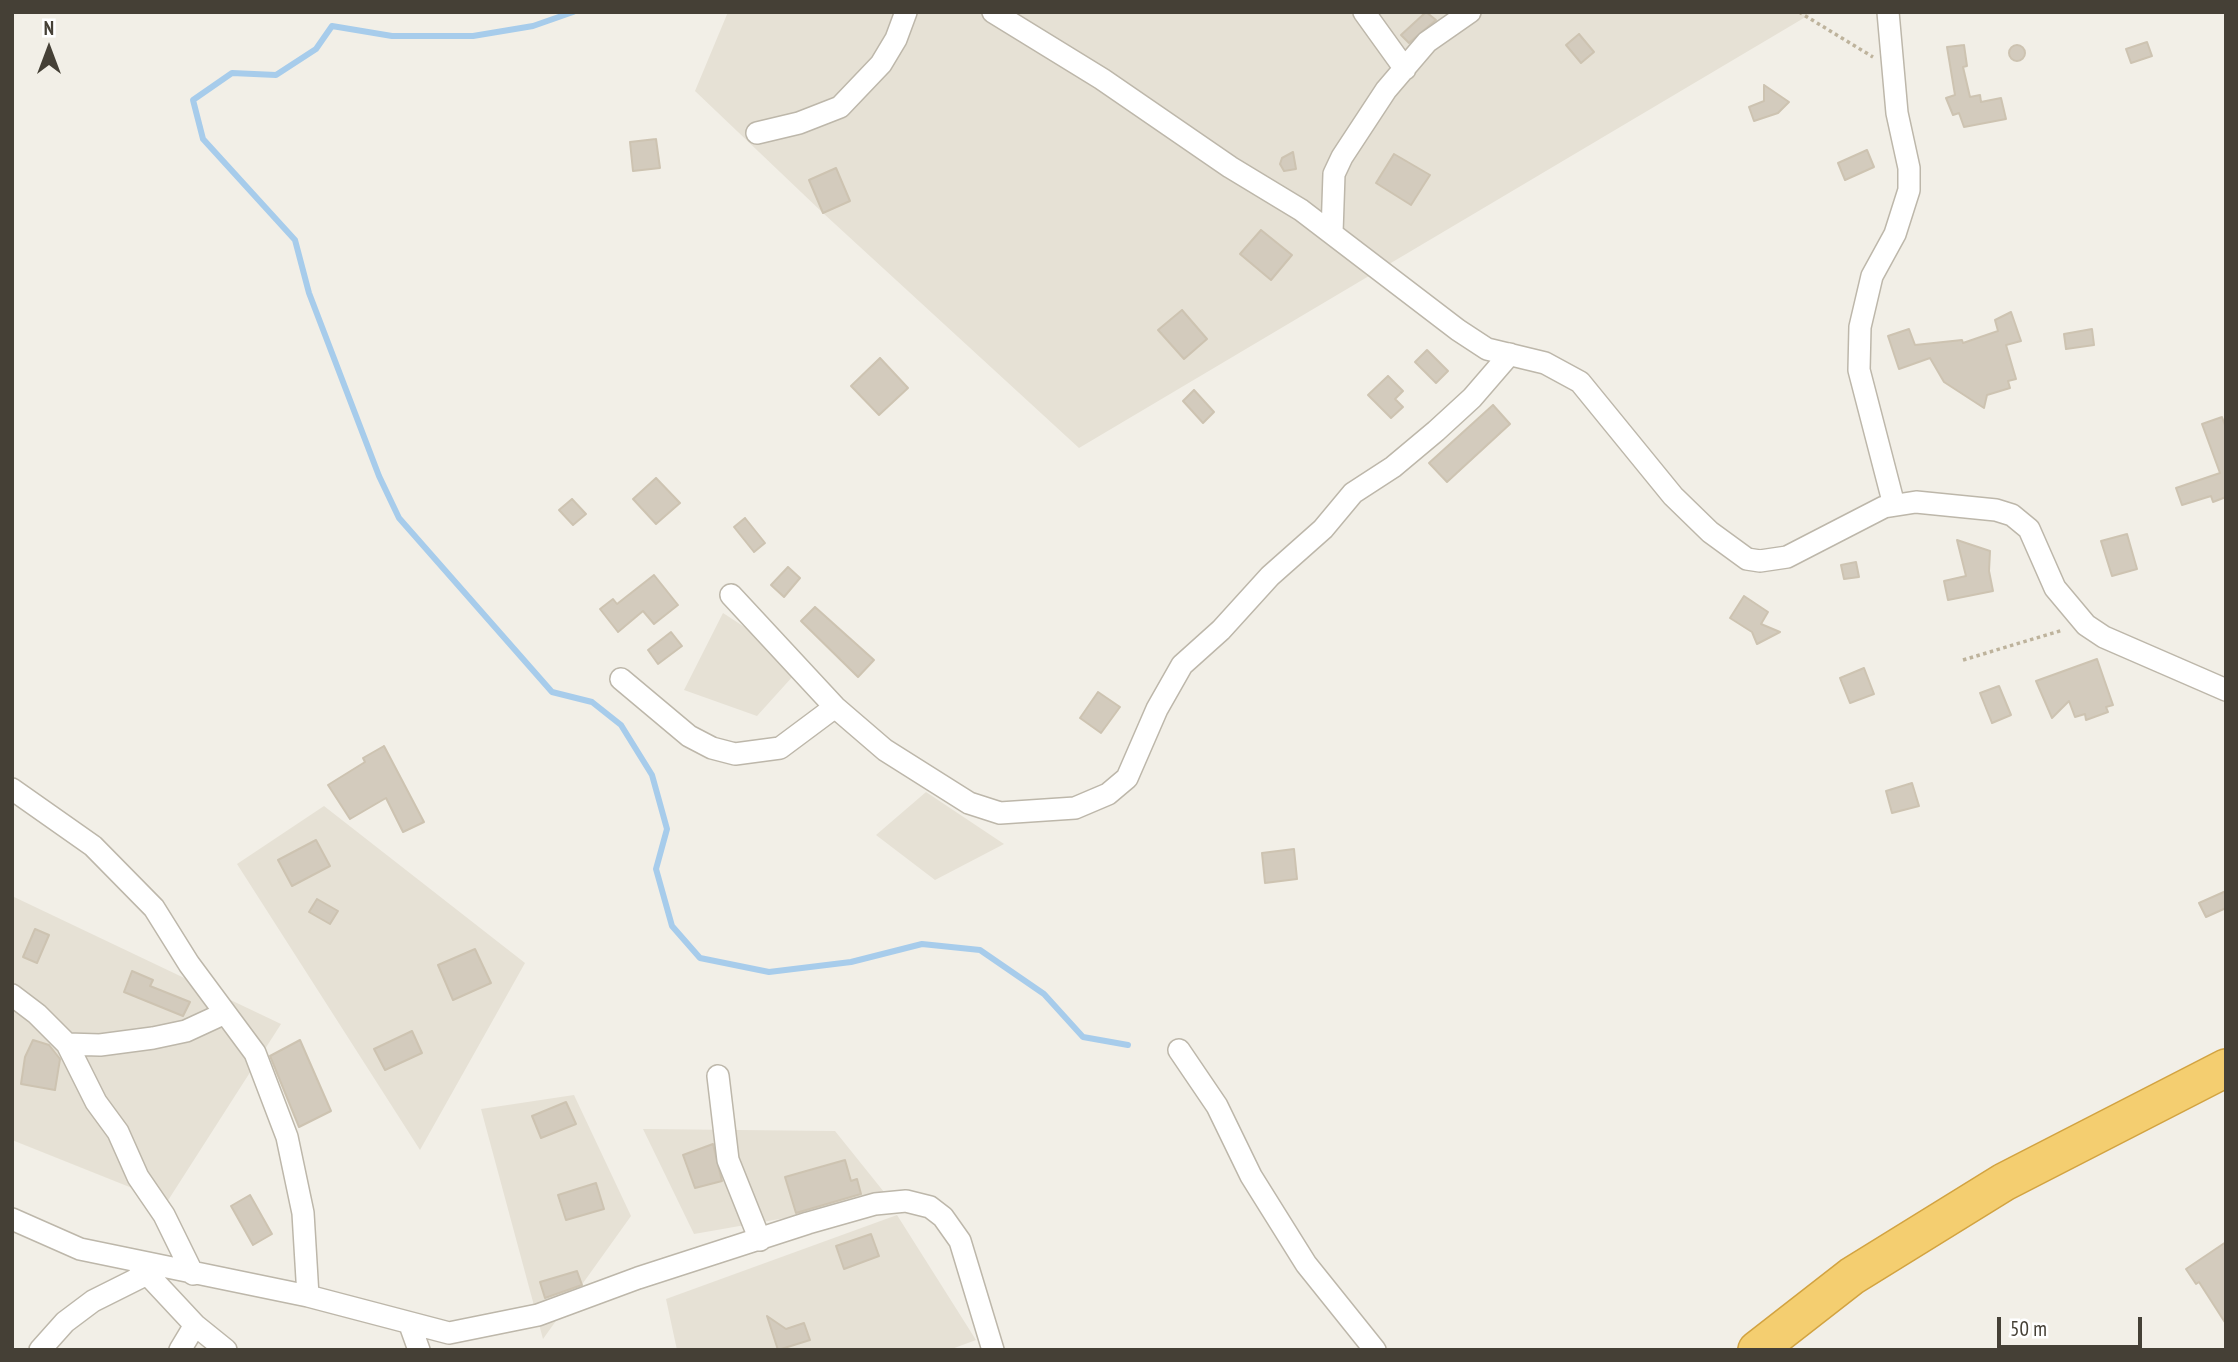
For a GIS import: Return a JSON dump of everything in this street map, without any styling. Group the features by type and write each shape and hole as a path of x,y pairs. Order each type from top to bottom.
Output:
{"highway":[{"path":"1757,1350 1852,1276 2004,1182 2226,1068"}],"street":[{"path":"757,133 799,123 840,107 881,64 896,39 906,12"},
{"path":"993,12 1017,21 1332,233 1458,330 1487,349 1558,368 1580,382 1673,496 1710,532 1747,559 1760,561 1787,557 1884,507 1894,505 1916,502 1996,510 2012,515 2029,529 2055,588 2069,609 2086,625 2104,637 2226,690"},
{"path":"1364,12 1405,69"},
{"path":"1332,233 1334,174 1367,119 1427,42 1470,12"},
{"path":"1888,12 1897,113 1909,168 1909,190 1895,234 1872,276 1860,327 1858,370 1894,505"},
{"path":"731,595 835,707 885,750 969,803 1000,813 1034,813 1075,808 1108,794 1127,778 1157,709 1182,665 1221,630 1270,576 1323,529 1353,493 1393,467 1436,431 1510,354"},
{"path":"621,679 689,736 712,748 735,754 780,748 835,707"},
{"path":"12,789 93,846 154,908 189,964 255,1053 288,1137 303,1213 308,1296"},
{"path":"12,995 67,1044 96,1102 118,1132 138,1177 164,1216 193,1274"},
{"path":"67,1044 100,1045 153,1038 186,1031 225,1013"},
{"path":"1179,1050 1217,1106 1251,1176 1306,1264 1375,1350"},
{"path":"718,1076 728,1160 760,1240"},
{"path":"12,1219 80,1249 141,1268 193,1274 308,1296 410,1325 449,1333 486,1328 538,1315 638,1278 760,1240 875,1205 906,1201 930,1207 943,1217 960,1241 993,1350"},
{"path":"141,1268 195,1325 226,1350"},
{"path":"40,1350 65,1322 141,1268"},
{"path":"180,1350 195,1325"},
{"path":"410,1325 419,1350"}],"path":[{"path":"1799,12 1893,69"},
{"path":"1963,660 2086,625"}],"shaded area":[{"path":"728,12 1814,12 1079,448 823,213 695,91"},
{"path":"723,613 803,665 757,716 684,690"},
{"path":"926,792 1004,844 935,880 876,835"},
{"path":"324,806 525,963 420,1150 237,864"},
{"path":"12,896 281,1024 167,1202 12,1140"},
{"path":"574,1095 631,1216 543,1339 481,1109"},
{"path":"643,1129 835,1131 884,1192 825,1211 694,1234"},
{"path":"897,1215 976,1340 949,1350 677,1350 666,1299"}],"building":[{"path":"1426,12 1436,20 1409,43 1401,35"},
{"path":"1579,34 1594,52 1581,63 1566,45"},
{"path":"2147,42 2152,56 2131,63 2126,49"},
{"path":"1964,45 1967,66 1963,67 1970,97 1980,95 1981,102 2001,98 2006,119 1964,127 1959,113 1953,115 1946,98 1955,95 1947,47"},
{"path":"2014,45 2020,45 2025,53 2023,59 2014,61 2009,56 2009,50"},
{"path":"1764,85 1789,102 1778,113 1754,121 1749,107 1764,101"},
{"path":"656,139 660,168 633,171 630,142"},
{"path":"1867,150 1874,167 1845,180 1838,163"},
{"path":"1293,152 1296,169 1284,171 1280,164 1282,158"},
{"path":"1394,154 1430,175 1411,205 1376,183"},
{"path":"836,168 850,201 823,213 809,180"},
{"path":"1261,230 1292,255 1271,280 1240,254"},
{"path":"1182,310 1207,339 1184,359 1158,330"},
{"path":"2011,312 2021,341 2006,345 2016,379 2008,381 2010,388 1987,395 1984,408 1944,382 1930,358 1899,369 1888,336 1909,329 1915,345 1962,340 1963,343 1998,331 1995,320"},
{"path":"2092,329 2094,345 2066,349 2064,334"},
{"path":"1427,350 1448,371 1436,383 1415,362"},
{"path":"880,358 908,388 879,415 851,386"},
{"path":"1388,376 1403,391 1395,399 1403,407 1391,418 1368,395"},
{"path":"1194,390 1214,412 1203,423 1183,401"},
{"path":"1493,405 1510,424 1447,482 1429,463"},
{"path":"2222,417 2226,428 2226,497 2213,502 2211,496 2182,505 2176,488 2220,473 2202,424"},
{"path":"656,478 680,503 656,524 633,499"},
{"path":"572,499 586,514 573,525 559,510"},
{"path":"745,518 765,543 754,552 734,527"},
{"path":"2127,534 2137,569 2112,576 2101,541"},
{"path":"1957,540 1990,551 1989,571 1993,591 1948,600 1944,581 1966,576"},
{"path":"1856,562 1859,577 1844,579 1841,565"},
{"path":"788,567 800,578 784,597 771,585"},
{"path":"654,575 678,605 654,624 643,611 618,632 600,609 613,599 617,604"},
{"path":"1744,596 1768,612 1761,624 1780,632 1757,644 1752,632 1730,618"},
{"path":"815,607 874,660 858,677 801,621"},
{"path":"671,632 682,646 658,664 648,650"},
{"path":"2097,659 2113,705 2106,707 2108,712 2086,720 2085,714 2075,717 2069,701 2052,718 2036,681"},
{"path":"1864,668 1874,694 1850,703 1840,678"},
{"path":"1999,686 2011,715 1992,723 1980,693"},
{"path":"1098,692 1120,707 1101,733 1080,718"},
{"path":"384,746 424,822 403,832 386,798 350,819 328,785 365,762 363,758"},
{"path":"1912,783 1919,806 1892,813 1886,791"},
{"path":"316,840 330,866 292,886 278,860"},
{"path":"1294,849 1297,879 1265,883 1262,853"},
{"path":"2226,891 2226,908 2206,917 2199,903"},
{"path":"317,899 338,911 330,924 309,912"},
{"path":"35,929 49,935 37,963 23,957"},
{"path":"475,949 491,983 453,1000 438,965"},
{"path":"132,971 153,980 150,986 190,1002 183,1016 124,992"},
{"path":"412,1031 422,1053 385,1070 374,1049"},
{"path":"33,1040 49,1045 60,1059 55,1090 21,1084 25,1057"},
{"path":"300,1040 331,1111 299,1127 270,1056"},
{"path":"566,1102 576,1124 541,1138 532,1116"},
{"path":"713,1144 722,1181 695,1188 683,1155"},
{"path":"845,1160 851,1181 857,1179 861,1194 796,1213 785,1177"},
{"path":"596,1183 604,1209 566,1220 558,1195"},
{"path":"250,1195 272,1234 253,1245 231,1206"},
{"path":"871,1234 879,1256 844,1269 836,1246"},
{"path":"2226,1242 2226,1324 2199,1282 2196,1284 2186,1269"},
{"path":"577,1271 582,1285 545,1298 540,1282"},
{"path":"767,1316 786,1329 804,1323 810,1340 778,1350"}],"waterway":[{"path":"573,12 533,26 473,36 392,36 332,26 316,49 276,75 232,73 193,100 203,139 295,240 309,293 379,476 399,518 552,692 592,702 621,725 652,775 667,829 656,869 672,926 700,958 769,972 851,962 922,944 980,950 1044,994 1083,1037 1128,1045"}]}
